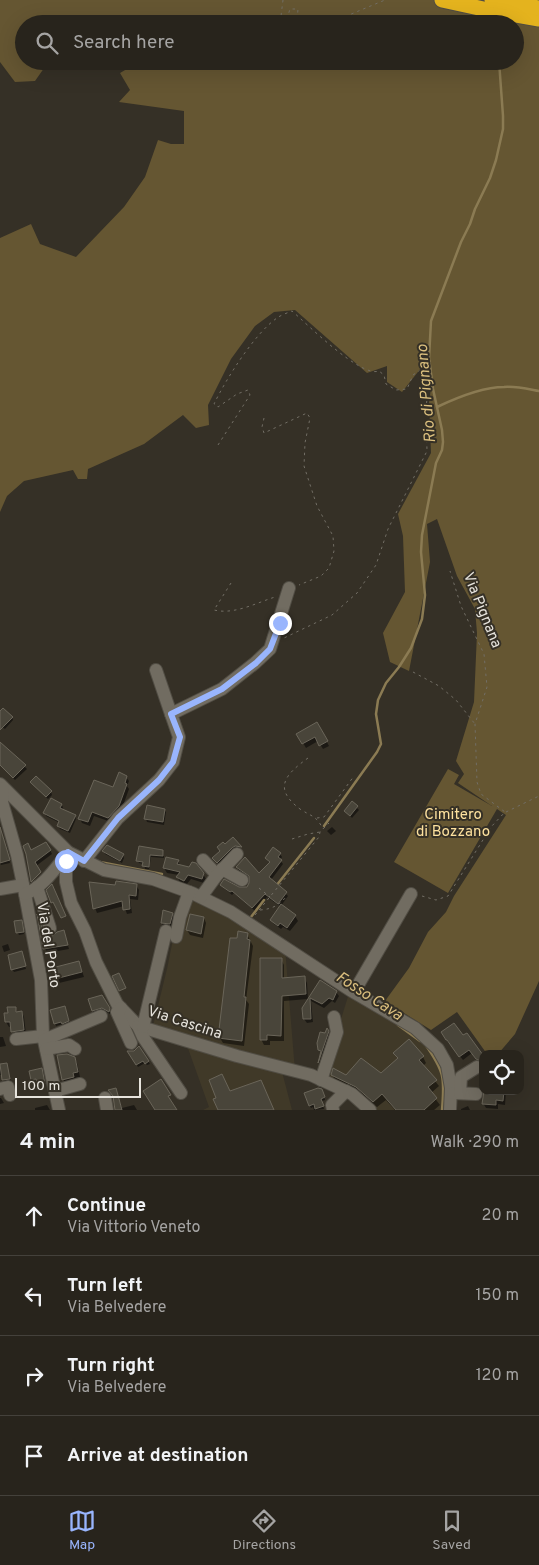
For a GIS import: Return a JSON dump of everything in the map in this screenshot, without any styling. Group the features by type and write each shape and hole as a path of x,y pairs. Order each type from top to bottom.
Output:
{"highway":[{"path":"442,0 516,15"},
{"path":"492,0 539,8"},
{"path":"524,16 539,19"}],"street":[{"path":"171,714 222,689 256,663 270,649 275,640 289,588"},
{"path":"84,861 118,818 159,780 173,762 180,737 156,670"},
{"path":"2,786 68,852 104,870 153,879 190,893 231,912 354,992 415,1028 438,1049 447,1065 456,1093"},
{"name":"Via del Porto","path":"2,786 2,802 17,855 46,980 44,1042 59,1110"},
{"path":"0,889 33,891 56,869 68,852"},
{"name":"Via Cascina","path":"68,852 66,882 71,902 85,931 96,962 117,1004 141,1026 321,1080 352,1094 370,1110"},
{"path":"177,908 190,893 220,872 237,854"},
{"path":"203,860 220,872 242,880"},
{"path":"37,887 50,928"},
{"path":"181,1092 143,1037 141,1026 171,934 190,893"},
{"path":"354,992 411,894"},
{"path":"122,1008 117,1012 130,1043"},
{"path":"44,1042 101,1016"},
{"path":"321,1080 337,1032 334,1017"},
{"path":"16,1039 69,1045 75,1048"},
{"path":"450,1110 461,1077 477,1068"},
{"path":"55,1090 80,1084"},
{"path":"333,1110 332,1105 346,1092"},
{"path":"456,1093 476,1094"}],"path":[{"path":"281,15 283,0"},
{"path":"349,15 385,0"},
{"path":"288,15 290,9 296,8 298,9 298,15"},
{"path":"218,445 250,395 248,390 237,394 218,407 214,404 220,392 261,332 277,318 292,311 348,360 363,369 376,373 379,371 384,375 386,384 396,390 407,389 413,375 422,369 427,373 429,381 426,408 427,451 388,529 376,565 357,593 332,615 280,640 270,649"},
{"path":"231,583 214,610 220,612 237,610 276,597 289,588 322,576 329,568 334,551 333,536 317,506 304,466 305,443 310,418 306,413 264,433 262,427 264,418"},
{"name":"Via Pignana","path":"450,571 461,606 484,654 487,687 475,724 477,782 481,794 505,812"},
{"path":"412,672 439,686 456,700 475,724"},
{"path":"308,758 288,774 284,784 285,793 301,810 318,819 323,829"},
{"path":"316,818 324,817 354,776"},
{"path":"411,894 436,900 448,896 491,827 505,812 539,796"},
{"path":"248,924 329,823"},
{"path":"292,840 320,832"},
{"path":"259,888 270,897"},
{"path":"259,910 269,910 279,905 287,896"}],"shaded area":[{"path":"183,890 285,948 295,1071 281,1068 292,1110 203,1110 209,1107 185,1040 152,1030"},
{"path":"350,990 438,1049 450,1110 370,1110 322,1081"}],"green space":[{"name":"Cimitero di Bozzano","path":"0,0 539,0 539,981 515,1034 501,1050 484,1050 457,1012 431,1030 385,1001 409,968 428,932 446,912 454,896 506,815 497,809 448,893 394,862 448,769 459,775 454,784 492,806 458,783 464,774 456,761 474,702 477,633 475,609 457,576 437,519 427,524 430,562 409,671 390,662 383,633 405,592 403,536 398,514 431,453 429,403 432,380 425,363 402,392 387,382 387,366 367,373 295,310 274,312 255,326 231,359 208,405 209,425 196,428 183,415 144,444 88,469 87,479 78,479 73,470 24,481 7,496 0,512 0,238 31,224 40,244 76,257 124,207 145,177 158,140 171,144 184,144 184,111 119,102 130,90 120,73 125,70 524,70 524,15 15,15 15,70 43,70 35,81 15,82 0,62"}],"building":[{"path":"3,708 13,717 0,730 0,711"},
{"path":"317,722 328,741 319,746 315,737 302,744 296,734"},
{"path":"0,742 26,765 13,778 0,765"},
{"path":"119,772 127,776 125,783 127,784 119,806 108,818 92,812 88,822 78,819 94,780 113,787"},
{"path":"36,776 52,791 46,797 30,782"},
{"path":"51,798 62,804 60,808 76,815 68,831 57,826 59,821 43,813"},
{"path":"352,801 358,806 350,816 344,811"},
{"path":"147,805 165,809 163,822 144,819"},
{"path":"0,827 10,860 0,863"},
{"path":"233,837 242,847 235,846 217,863 212,858 220,851 217,847 223,842 225,844"},
{"path":"46,842 51,850 35,862 41,872 31,882 23,846 28,843 31,850"},
{"path":"107,845 124,854 120,861 102,851"},
{"path":"139,846 163,850 163,856 150,855 149,867 142,866 143,862 136,861"},
{"path":"273,847 281,853 278,857 282,860 269,877 287,892 278,904 265,894 252,908 232,891 230,892 220,885 224,879 239,887 247,887 249,876 236,867 245,857 259,873 270,862 265,858"},
{"path":"166,857 179,860 177,864 189,867 192,862 196,863 204,873 202,879 188,875 184,881 176,877 180,872 163,868"},
{"path":"116,881 137,884 136,896 129,895 130,909 123,910 122,901 93,909 89,882 115,885"},
{"path":"52,884 66,916 61,918 53,902 51,903 46,890"},
{"path":"281,904 296,915 287,928 280,923 278,926 270,920"},
{"path":"163,910 173,913 170,924 161,923"},
{"path":"37,914 45,935 52,936 64,930 68,945 43,949"},
{"path":"190,914 204,917 201,934 186,930"},
{"path":"22,920 24,932 16,933 14,921"},
{"path":"238,931 248,933 247,939 250,940 242,1041 218,1038 230,938 237,938"},
{"path":"22,951 26,966 11,970 8,955"},
{"path":"260,958 282,958 282,978 305,976 306,994 282,996 281,1036 267,1035 267,1040 260,1040"},
{"path":"79,961 82,972 55,979 52,968"},
{"path":"119,973 126,988 119,991 112,976"},
{"path":"320,980 337,991 333,1000 329,998 322,1004 310,998 311,1019 303,1019 302,1008"},
{"path":"102,995 110,1008 109,1012 102,1008 92,1011 88,999"},
{"path":"65,1006 69,1021 62,1024 61,1022 54,1024 50,1010"},
{"path":"7,1007 16,1007 16,1012 22,1011 24,1030 11,1032 10,1022 5,1022 4,1013 8,1013"},
{"path":"454,1023 463,1035 467,1033 479,1050 479,1060 469,1050 459,1057 441,1032"},
{"path":"327,1028 329,1031 318,1063 321,1051 318,1050 317,1043 320,1032 325,1033"},
{"path":"409,1039 424,1056 419,1060 437,1080 428,1087 437,1098 424,1110 396,1110 382,1094 373,1102 356,1087 331,1075 333,1068 346,1075 361,1058 381,1073 398,1058 393,1053"},
{"path":"139,1046 149,1061 145,1064 143,1061 136,1065 127,1051 134,1051"},
{"path":"67,1054 75,1057 78,1072 73,1073 74,1077 62,1080 57,1055"},
{"path":"7,1063 10,1079 2,1080 0,1064"},
{"path":"42,1068 45,1084 37,1085 36,1079 31,1080 29,1071"},
{"path":"222,1074 230,1091 261,1080 274,1110 218,1110 213,1099 216,1098 209,1080"},
{"path":"161,1079 171,1095 168,1096 177,1110 155,1110 143,1091"},
{"path":"116,1088 122,1110 115,1110 113,1096 108,1090"},
{"path":"318,1088 322,1089 325,1097 321,1099 324,1106 315,1109 314,1104 309,1106 304,1093"},
{"path":"483,1095 504,1095 503,1101 496,1100 496,1105 482,1104"}],"waterway":[{"name":"Rio di Pignano","path":"324,826 381,744 376,714 378,700 386,683 411,648 422,619 425,595 421,552 422,535 436,463 442,450 443,442 429,358 431,321 461,242 490,178 496,160 503,129 500,70"},
{"path":"437,407 462,396 496,387 513,387 539,391"},
{"name":"Rio di Pignano","path":"276,886 314,838"},
{"path":"100,862 162,874"},
{"name":"Rio di Pignano","path":"251,917 264,900"},
{"name":"Fosso Cava","path":"398,1025 420,1041"},
{"name":"Fosso Cava","path":"425,1044 440,1068 442,1075 442,1110"}],"route":[{"path":"66,861 68,852 84,861 118,818 159,780 173,762 180,737 171,714 222,689 256,663 270,649 280,623"}]}
